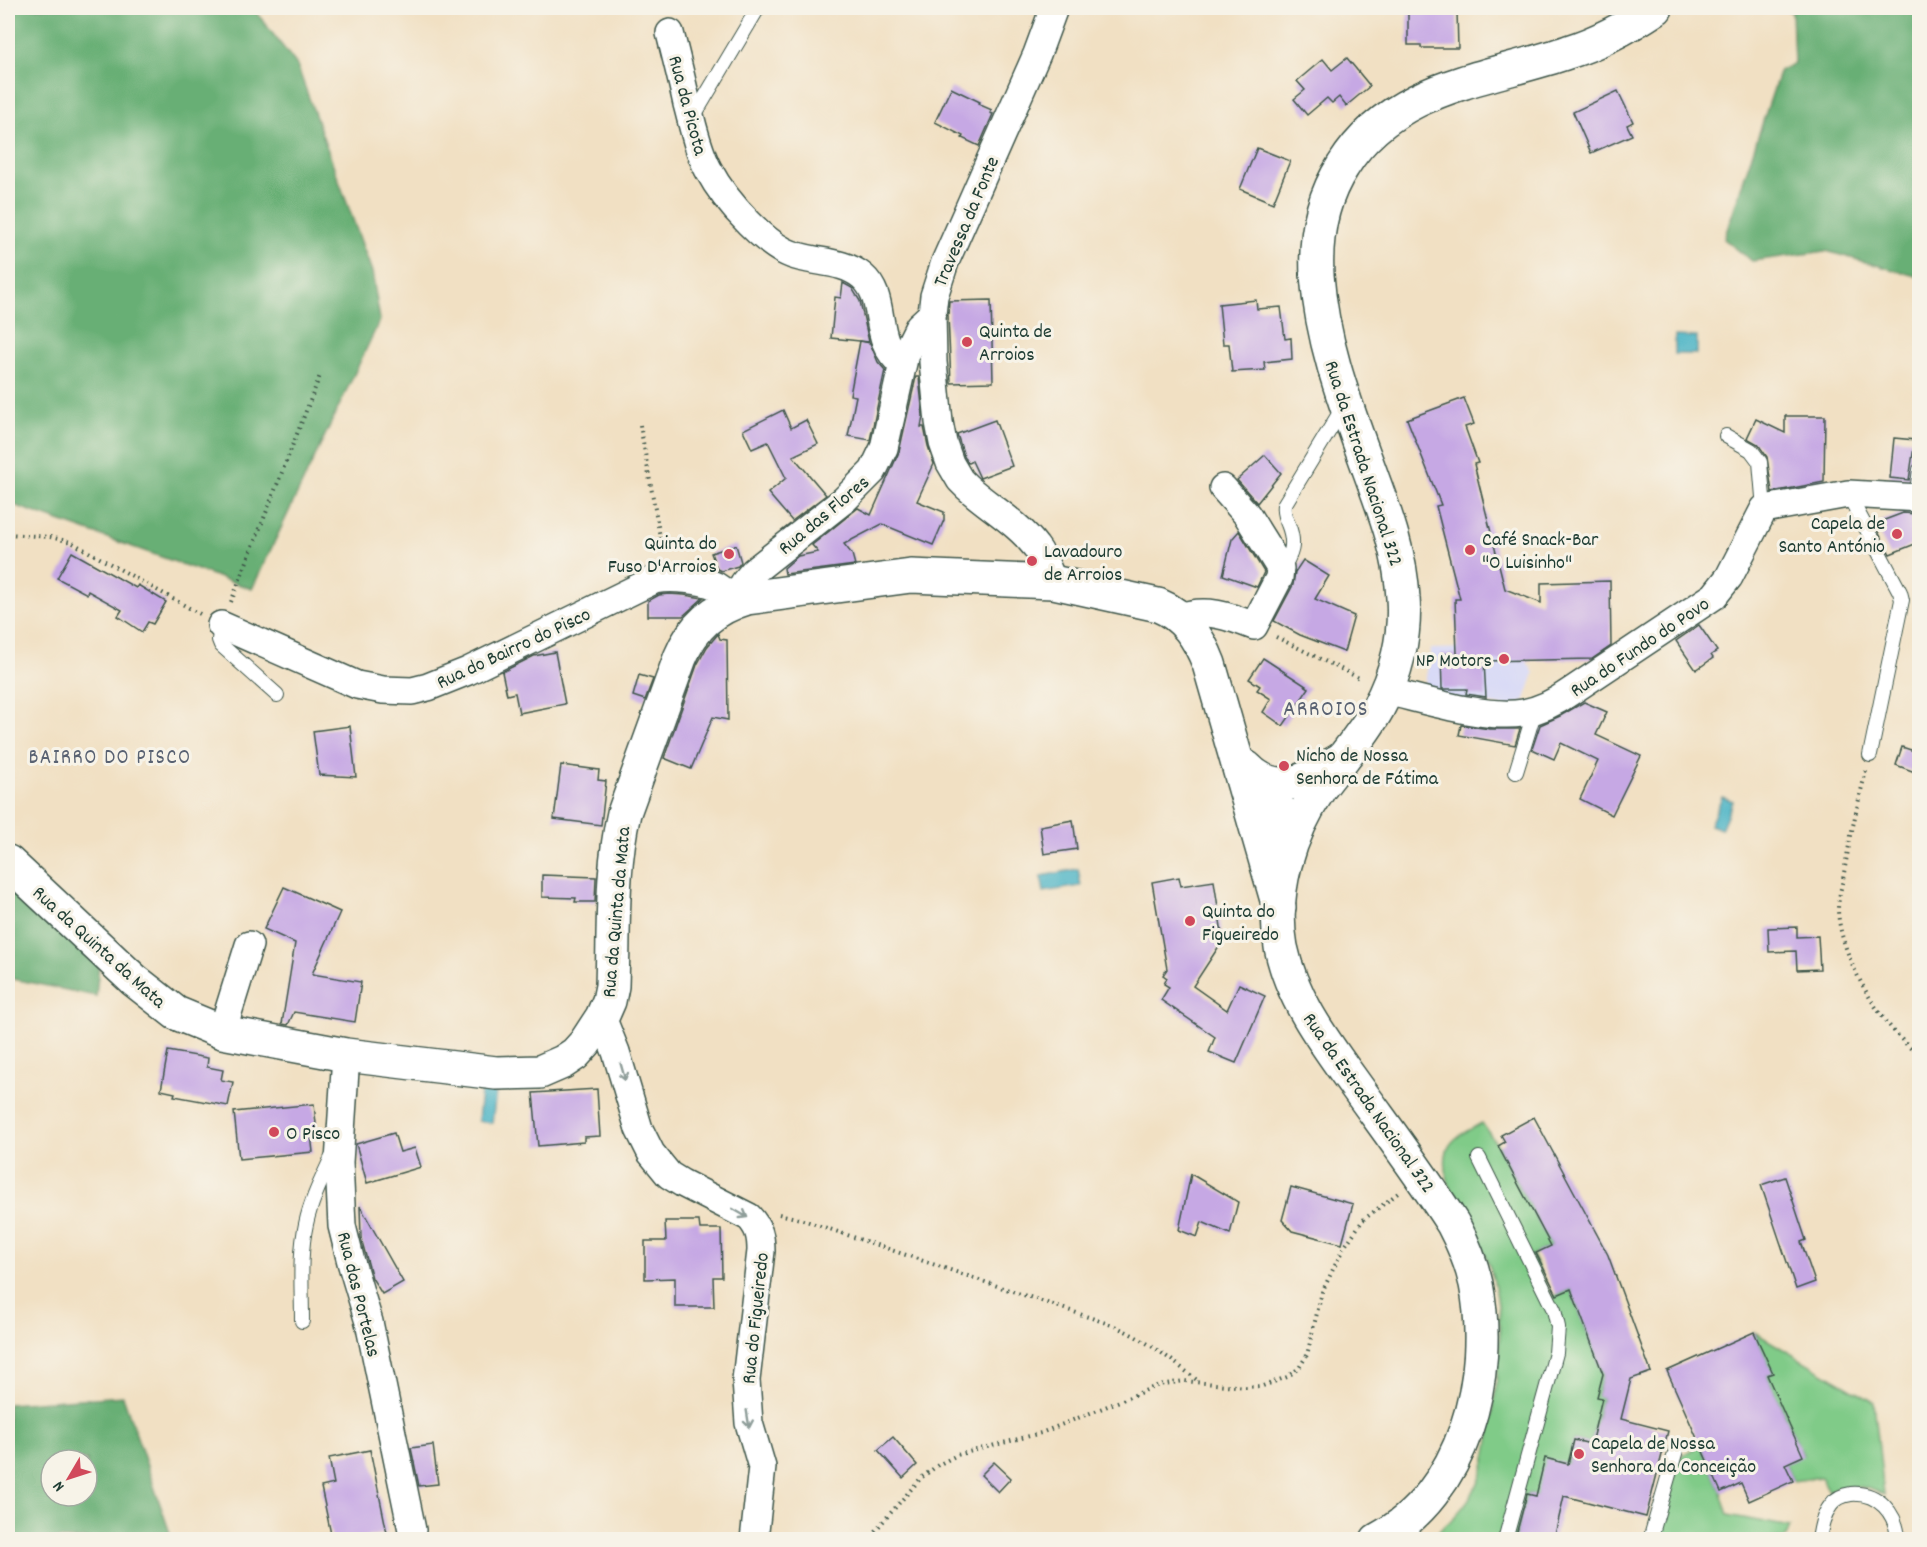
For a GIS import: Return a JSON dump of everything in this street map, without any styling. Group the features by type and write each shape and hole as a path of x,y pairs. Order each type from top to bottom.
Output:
{"street":[{"name":"Travessa da Fonte","path":"1053,582 1033,543 967,487 950,463 939,422 932,315 934,296 945,262 1038,54 1054,8"},
{"name":"Rua da Estrada Nacional 322","path":"1377,1539 1400,1525 1430,1497 1460,1447 1467,1428 1477,1383 1479,1314 1473,1272 1453,1224 1330,1049 1299,997 1286,968 1280,944 1279,907 1285,864 1297,829 1319,790 1376,710 1386,691 1401,641 1404,612 1392,536 1346,403 1322,322 1318,293 1317,248 1321,219 1330,189 1344,163 1373,131 1395,113 1434,92 1467,80 1570,52 1617,32 1656,8"},
{"name":"Rua da Picota","path":"670,33 691,121 703,158 715,180 735,207 766,239 791,255 846,268 868,282 875,298 885,343 894,357 902,364"},
{"name":"Rua das Flores","path":"733,603 754,571 844,500 873,471 884,448 902,364 913,335 919,326 932,315"},
{"path":"1180,617 1196,612 1215,613 1254,626 1280,571 1279,565 1247,515 1223,488"},
{"path":"1764,509 1848,494 1918,498"},
{"name":"Rua do Fundo do Povo","path":"1386,691 1496,713 1523,713 1563,697 1714,596 1730,577 1764,509"},
{"name":"Rua da Quinta da Mata","path":"8,862 134,980 176,1013 222,1032 346,1055 496,1073 540,1072 558,1065 575,1054 595,1030 609,1001 612,986 617,861 624,813 685,648 699,625 715,612 733,603 764,596 911,576 1053,582 1158,605 1180,617 1203,650 1215,681 1279,907"},
{"name":"Rua do Bairro do Pisco","path":"221,625 357,684 382,690 412,691 468,671 647,583 667,578 716,586 733,603"},
{"path":"1237,753 1253,774 1264,782 1283,785 1298,781 1342,759"},
{"path":"1237,753 1265,794 1297,829 1285,832 1273,828 1247,797"},
{"path":"222,1032 249,945"},
{"name":"Rua do Figueiredo","path":"602,1017 616,1052 639,1129 651,1153 660,1165 676,1179 744,1215 756,1225 761,1237 746,1380 749,1423 762,1467 754,1539"},
{"name":"Rua das Portelas","path":"346,1055 340,1140 339,1184 342,1226 369,1322 412,1530"}],"lane":[{"path":"691,121 758,8"},
{"path":"1280,571 1290,556 1293,544 1284,505 1346,403"},
{"path":"1726,436 1751,450 1760,462 1764,509"},
{"path":"1918,498 1920,470"},
{"path":"1848,494 1900,592 1902,600 1870,755"},
{"path":"221,625 219,640 221,645 277,694"},
{"path":"1516,772 1535,710"},
{"path":"302,1321 302,1253 306,1224 314,1198 340,1140"},
{"path":"1479,1158 1554,1310 1558,1327 1556,1353 1506,1539"},
{"path":"1650,1539 1676,1450"},
{"path":"1819,1539 1823,1519 1832,1504 1845,1495 1856,1494 1867,1495 1883,1504 1895,1523 1898,1539"}],"path":[{"path":"8,534 50,537 71,542 221,625 321,373"},
{"path":"640,425 667,578"},
{"path":"1254,626 1386,691"},
{"path":"1870,755 1846,858 1838,908 1840,926 1846,948 1864,988 1897,1034 1920,1056"},
{"path":"867,1539 921,1479 938,1465 967,1452 1048,1431 1171,1382 1254,1387 1280,1381 1294,1372 1307,1354 1319,1302 1329,1275 1352,1233 1375,1209 1421,1176"},
{"path":"744,1215 775,1214 800,1219 1112,1326 1152,1345 1199,1382"}],"shaded area":[{"path":"1518,647 1534,673 1524,702 1507,707 1423,693 1431,649"}],"green space":[{"path":"8,8 253,8 297,65 372,272 380,320 252,589 8,503"},
{"path":"1782,8 1919,8 1919,277 1826,251 1752,261 1724,239 1780,70 1794,64 1792,12"},
{"path":"8,878 99,965 96,996 8,978"},
{"path":"1482,1123 1498,1146 1551,1246 1532,1255 1552,1297 1571,1289 1603,1374 1597,1396 1602,1398 1591,1444 1574,1440 1568,1464 1536,1496 1527,1494 1515,1539 1427,1540 1455,1516 1476,1487 1486,1460 1493,1412 1500,1338 1498,1301 1484,1251 1454,1198 1446,1170 1446,1155 1451,1144 1460,1135"},
{"path":"1754,1332 1874,1402 1884,1495 1857,1487 1843,1487 1829,1491 1821,1477 1793,1481 1785,1464 1803,1455 1767,1375 1772,1372"},
{"path":"123,1396 172,1539 8,1539 8,1404"},
{"path":"1700,1445 1721,1492 1728,1515 1790,1527 1785,1539 1655,1540 1680,1460 1684,1454"}],"water":[{"path":"1675,336 1697,337 1697,354 1675,354"},
{"path":"1722,797 1733,801 1721,829 1710,825"},
{"path":"1078,869 1081,886 1044,892 1041,876"},
{"path":"481,1091 496,1092 492,1123 478,1121"}],"building":[{"path":"1457,11 1458,48 1421,48 1421,45 1408,45 1408,12"},
{"path":"1347,58 1370,86 1346,106 1339,97 1332,103 1327,98 1307,115 1294,99 1305,90 1297,81 1323,59 1332,70"},
{"path":"951,88 992,110 990,113 993,114 979,146 935,122"},
{"path":"1618,91 1633,122 1627,125 1632,135 1591,153 1573,112"},
{"path":"1257,148 1290,161 1273,203 1240,189"},
{"path":"843,283 852,288 860,301 869,342 831,338 835,297 841,298"},
{"name":"Quinta de Arroios","path":"991,300 993,382 951,383 949,301"},
{"path":"1256,300 1257,309 1281,307 1285,339 1291,338 1292,359 1264,362 1265,370 1232,372 1229,344 1223,344 1219,304"},
{"path":"860,341 870,343 878,362 885,370 870,440 848,436 856,396 850,395"},
{"path":"916,377 919,377 923,416 921,427 924,427 934,464 917,501 944,512 944,520 933,545 882,524 844,544 852,554 855,565 785,574 784,568 798,556 818,552 812,545 858,508 871,515 899,452"},
{"path":"1464,398 1474,424 1465,427 1478,463 1474,464 1505,589 1541,603 1541,583 1610,581 1611,646 1592,659 1484,661 1486,697 1466,694 1467,689 1442,689 1441,654 1457,654 1455,599 1460,599 1436,506 1441,505 1407,419"},
{"path":"783,410 791,428 806,420 818,444 793,456 826,495 792,521 768,493 786,478 768,442 752,449 743,430"},
{"path":"1785,416 1825,416 1824,482 1772,492 1767,457 1758,444 1747,438 1756,419 1785,433"},
{"path":"995,420 1012,466 980,478 972,461 968,463 964,456 957,434"},
{"path":"1894,438 1915,440 1909,480 1890,478"},
{"path":"1265,455 1281,473 1257,503 1237,480"},
{"name":"Capela de Santo António","path":"1903,513 1916,514 1920,521 1920,542 1890,554 1874,524"},
{"path":"1239,531 1264,572 1257,587 1223,575 1232,539"},
{"name":"Quinta do Fuso D'Arroios","path":"736,545 741,562 738,566 721,571 717,569 711,553"},
{"path":"72,552 136,588 138,585 166,602 153,624 148,622 142,632 118,616 122,610 88,591 87,594 57,578"},
{"path":"1303,560 1329,576 1315,599 1354,616 1344,652 1300,635 1274,621 1293,585 1295,572"},
{"path":"659,595 703,598 683,616 648,616 648,601"},
{"path":"1699,625 1717,651 1711,655 1713,658 1696,670 1676,641"},
{"path":"718,634 720,639 727,640 728,720 713,717 691,769 664,758 697,665 707,647"},
{"path":"555,652 565,704 519,713 515,693 507,695 502,672 534,656"},
{"path":"1263,658 1309,688 1283,726 1263,712 1271,699 1257,690 1260,686 1249,679"},
{"path":"639,675 653,679 645,700 633,696"},
{"path":"1584,702 1607,712 1596,735 1641,756 1612,815 1580,799 1598,761 1561,743 1554,759 1532,749 1540,725"},
{"path":"1461,725 1490,729 1520,729 1515,745 1459,735"},
{"path":"350,726 356,777 319,775 313,731"},
{"path":"1902,747 1920,753 1920,774 1896,765"},
{"path":"561,765 599,770 598,780 606,781 601,825 554,819"},
{"path":"1073,820 1077,849 1044,854 1040,826"},
{"path":"542,875 596,877 595,902 575,902 576,898 542,897"},
{"name":"Quinta do Figueiredo","path":"1179,877 1181,886 1214,881 1223,940 1193,986 1227,1010 1239,984 1265,996 1236,1063 1209,1052 1215,1037 1161,1000 1169,987 1164,984 1167,978 1163,975 1167,969 1152,882"},
{"path":"284,887 340,912 312,974 361,982 355,1022 294,1012 288,1025 282,1024 295,943 264,929"},
{"path":"1797,927 1797,937 1818,936 1820,969 1797,970 1796,951 1769,952 1768,928"},
{"path":"168,1051 208,1058 207,1067 223,1070 221,1080 233,1082 228,1106 174,1096 175,1093 161,1090"},
{"path":"597,1089 600,1136 584,1137 584,1142 538,1146 533,1093"},
{"path":"314,1104 317,1134 311,1135 313,1152 239,1159 234,1112"},
{"path":"1534,1117 1608,1255 1651,1372 1631,1379 1621,1419 1668,1431 1646,1517 1564,1496 1554,1539 1515,1539 1527,1494 1536,1496 1545,1458 1568,1464 1574,1440 1591,1444 1602,1398 1597,1397 1603,1374 1571,1289 1557,1295 1536,1253 1551,1246 1498,1146 1505,1142 1501,1135"},
{"path":"394,1133 400,1152 415,1148 421,1167 367,1183 356,1144"},
{"path":"1191,1174 1238,1202 1230,1234 1202,1222 1197,1237 1179,1230"},
{"path":"1785,1177 1806,1240 1801,1242 1815,1282 1796,1289 1761,1185"},
{"path":"1291,1187 1353,1204 1342,1244 1292,1231 1282,1220"},
{"path":"360,1206 403,1282 382,1294 372,1278 361,1238"},
{"path":"665,1221 699,1221 700,1229 721,1229 722,1277 713,1277 714,1307 675,1307 675,1278 645,1279 645,1241 666,1241"},
{"path":"1754,1332 1773,1373 1767,1375 1803,1456 1785,1464 1793,1481 1749,1501 1741,1483 1721,1492 1667,1371"},
{"path":"893,1437 917,1465 903,1478 878,1450"},
{"path":"433,1445 438,1484 419,1486 411,1448"},
{"path":"370,1450 387,1533 354,1539 332,1539 321,1487 334,1484 329,1458"},
{"path":"994,1462 1011,1478 998,1492 981,1475"}],"place":[{"name":"Quinta de Arroios","path":"967,342"},
{"name":"Capela de Santo António","path":"1897,534"},
{"name":"Café Snack-Bar \"O Luisinho\"","path":"1470,550"},
{"name":"Quinta do Fuso D'Arroios","path":"729,554"},
{"name":"Lavadouro de Arroios","path":"1032,561"},
{"name":"NP Motors","path":"1504,659"},
{"name":"Nicho de Nossa Senhora de Fátima","path":"1284,766"},
{"name":"Quinta do Figueiredo","path":"1190,921"},
{"name":"O Pisco","path":"274,1132"},
{"name":"Capela de Nossa Senhora da Conceição","path":"1579,1454"}],"district":[{"name":"ARROIOS","path":"1326,707"},
{"name":"BAIRRO DO PISCO","path":"110,756"}]}
